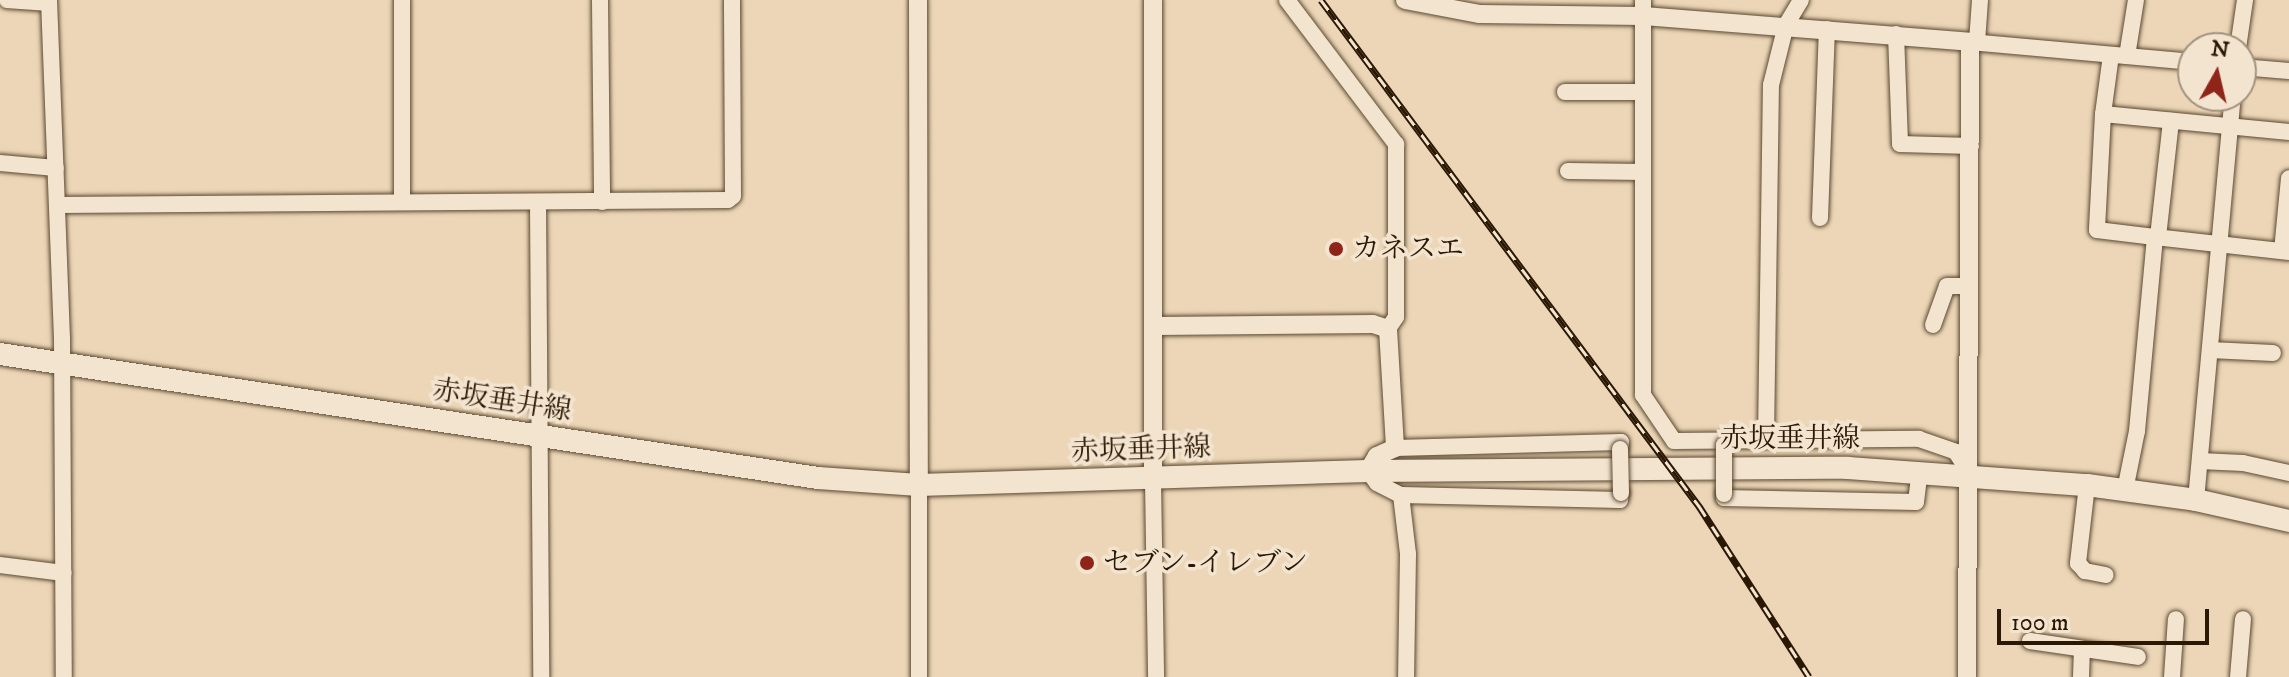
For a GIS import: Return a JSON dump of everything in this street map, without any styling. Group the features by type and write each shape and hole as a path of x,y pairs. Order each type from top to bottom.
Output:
{"main road":[{"name":"赤坂垂井線","path":"0,354 818,478 919,485 1368,471 1920,471 1969,473 2125,490 2196,500 2289,521"}],"street":[{"path":"7,0 49,1 58,205 64,677"},
{"path":"402,0 402,202"},
{"path":"600,0 602,202"},
{"path":"58,205 538,204 733,196 732,0"},
{"path":"918,0 919,677"},
{"path":"1153,0 1156,677"},
{"path":"1287,0 1396,144 1396,317 1388,329 1395,448"},
{"path":"1405,0 1479,14 1643,8 1786,25 2177,60"},
{"path":"1766,439 1771,85 1786,25 1801,0"},
{"path":"1967,677 1971,146 1974,42 1980,0"},
{"path":"2136,0 2103,114 2097,230 2286,251 2289,178"},
{"path":"2240,32 2245,0"},
{"path":"1643,8 1643,395 1674,441 1939,442 1956,452 1969,473"},
{"path":"1820,218 1827,29"},
{"path":"1896,34 1900,144 1971,146"},
{"path":"2257,68 2289,71"},
{"path":"1565,92 1643,92"},
{"path":"2196,500 2232,112"},
{"path":"2103,114 2289,132"},
{"path":"2125,490 2137,431 2171,121"},
{"path":"0,163 56,168"},
{"path":"1568,171 1643,172"},
{"path":"538,204 541,677"},
{"path":"1933,325 1947,286 1970,286"},
{"path":"1156,326 1373,324 1388,329"},
{"path":"2210,350 2273,353"},
{"path":"1621,442 1620,500 1401,495 1377,483 1368,471 1377,456 1395,448 1621,442"},
{"path":"1724,442 1724,498 1916,502 1920,471"},
{"path":"2200,461 2243,463 2289,473"},
{"path":"2087,485 2078,563 2085,571 2106,575"},
{"path":"1401,495 1408,554 1406,677"},
{"path":"0,565 63,573"},
{"path":"2172,677 2176,619"},
{"path":"2238,677 2243,619"},
{"path":"2030,641 2138,657"},
{"path":"2081,677 2082,649"}],"railway":[{"path":"1321,0 1699,506 1809,677"}],"place":[{"name":"カネスエ","path":"1336,249"},
{"name":"セブン-イレブン","path":"1087,563"}]}
